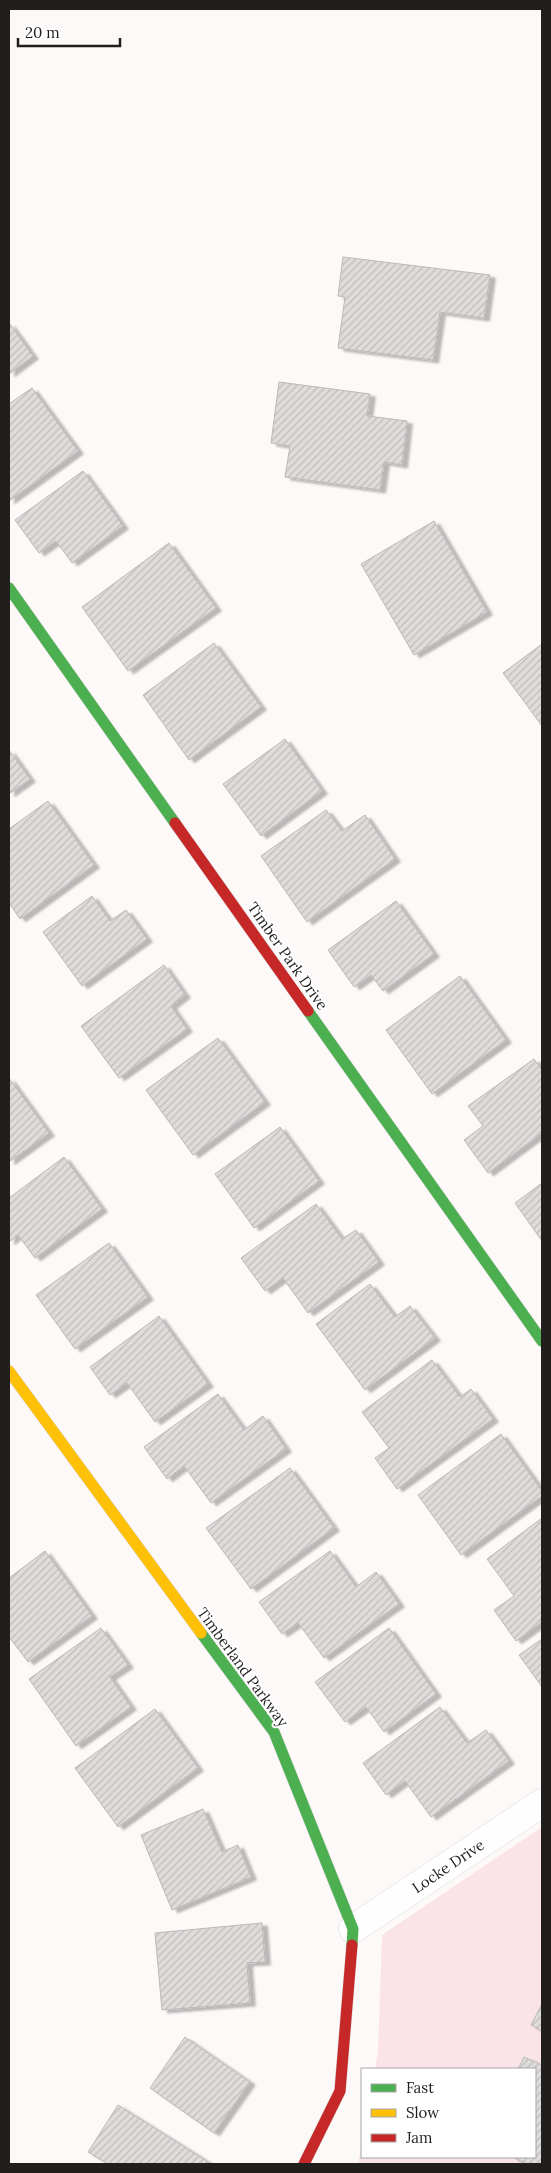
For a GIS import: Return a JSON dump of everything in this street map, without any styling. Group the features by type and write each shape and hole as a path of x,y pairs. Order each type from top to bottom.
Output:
{"street":[{"name":"Timber Park Drive","path":"9,588 542,1341"},
{"name":"Timberland Parkway","path":"9,1371 274,1732 353,1929 340,2091 304,2164"},
{"name":"Locke Drive","path":"353,1929 542,1803"}],"shaded area":[{"path":"542,1827 542,2164 358,2164 361,2146 361,2158 536,2158 536,2068 375,2068 378,2052 382,1935"}],"building":[{"path":"343,257 490,275 484,318 440,312 433,360 338,348 345,297 338,296"},
{"path":"9,323 33,356 9,374"},
{"path":"279,382 370,394 367,416 407,421 402,465 384,462 380,490 285,477 290,446 271,443"},
{"path":"32,388 78,451 9,501 9,404"},
{"path":"83,471 123,526 72,563 56,541 39,553 15,520"},
{"path":"434,521 487,612 414,655 361,564"},
{"path":"169,543 216,608 128,671 82,607"},
{"path":"214,643 261,707 189,760 143,695"},
{"path":"542,644 542,726 503,673"},
{"path":"285,739 322,791 261,836 223,784"},
{"path":"9,750 30,779 9,794"},
{"path":"48,801 94,865 20,919 9,903 9,829"},
{"path":"326,810 342,831 365,815 395,859 307,922 261,856"},
{"path":"92,896 110,921 126,910 147,939 82,986 43,932"},
{"path":"396,901 434,954 383,991 371,975 354,987 328,950"},
{"path":"164,965 185,995 171,1006 187,1029 119,1078 81,1026"},
{"path":"460,976 506,1040 432,1094 386,1030"},
{"path":"218,1038 265,1102 193,1155 146,1090"},
{"path":"534,1059 542,1070 542,1133 488,1173 464,1140 483,1126 468,1106"},
{"path":"9,1078 49,1133 9,1162"},
{"path":"280,1127 319,1181 254,1228 215,1174"},
{"path":"64,1157 102,1209 35,1258 18,1235 9,1242 9,1198"},
{"path":"542,1183 542,1241 515,1203"},
{"path":"316,1204 342,1239 356,1230 379,1262 308,1313 283,1278 265,1291 241,1258"},
{"path":"109,1243 148,1297 75,1349 36,1295"},
{"path":"370,1284 395,1317 410,1306 435,1338 365,1390 316,1324"},
{"path":"159,1316 208,1384 155,1422 127,1383 110,1395 90,1367"},
{"path":"432,1360 460,1397 471,1389 493,1419 397,1489 375,1458 389,1448 362,1412"},
{"path":"218,1394 244,1430 263,1416 286,1449 211,1503 184,1466 167,1479 144,1447"},
{"path":"501,1434 542,1491 542,1496 461,1555 418,1495"},
{"path":"290,1468 334,1528 251,1589 206,1528"},
{"path":"542,1518 542,1622 516,1641 494,1610 514,1596 487,1559"},
{"path":"45,1551 92,1616 28,1662 9,1637 9,1578"},
{"path":"330,1551 356,1587 376,1572 399,1604 324,1658 298,1623 282,1634 259,1602"},
{"path":"101,1628 128,1665 110,1677 131,1707 76,1746 29,1679"},
{"path":"389,1628 436,1694 384,1732 366,1707 345,1722 315,1682"},
{"path":"542,1639 542,1687 519,1655"},
{"path":"440,1707 467,1743 486,1730 509,1761 431,1817 405,1781 386,1795 363,1763"},
{"path":"155,1709 198,1768 118,1827 75,1768"},
{"path":"203,1809 222,1852 238,1845 251,1877 172,1910 141,1835"},
{"path":"262,1923 265,1962 247,1963 250,2003 162,2010 155,1933"},
{"path":"542,2004 542,2031 531,2025"},
{"path":"185,2037 250,2082 214,2133 150,2088"},
{"path":"524,2057 542,2065 542,2164 527,2164 514,2158 536,2158 536,2068 518,2068"},
{"path":"118,2105 207,2161 206,2164 108,2164 88,2152"}],"traffic: fast":[{"path":"9,588 175,823"},
{"path":"308,1011 542,1341"},
{"path":"201,1633 274,1732 353,1929 352,1945"}],"traffic: slow":[{"path":"9,1371 201,1633"}],"traffic: jam":[{"path":"175,823 308,1011"},
{"path":"304,2164 340,2091 352,1945"}]}
